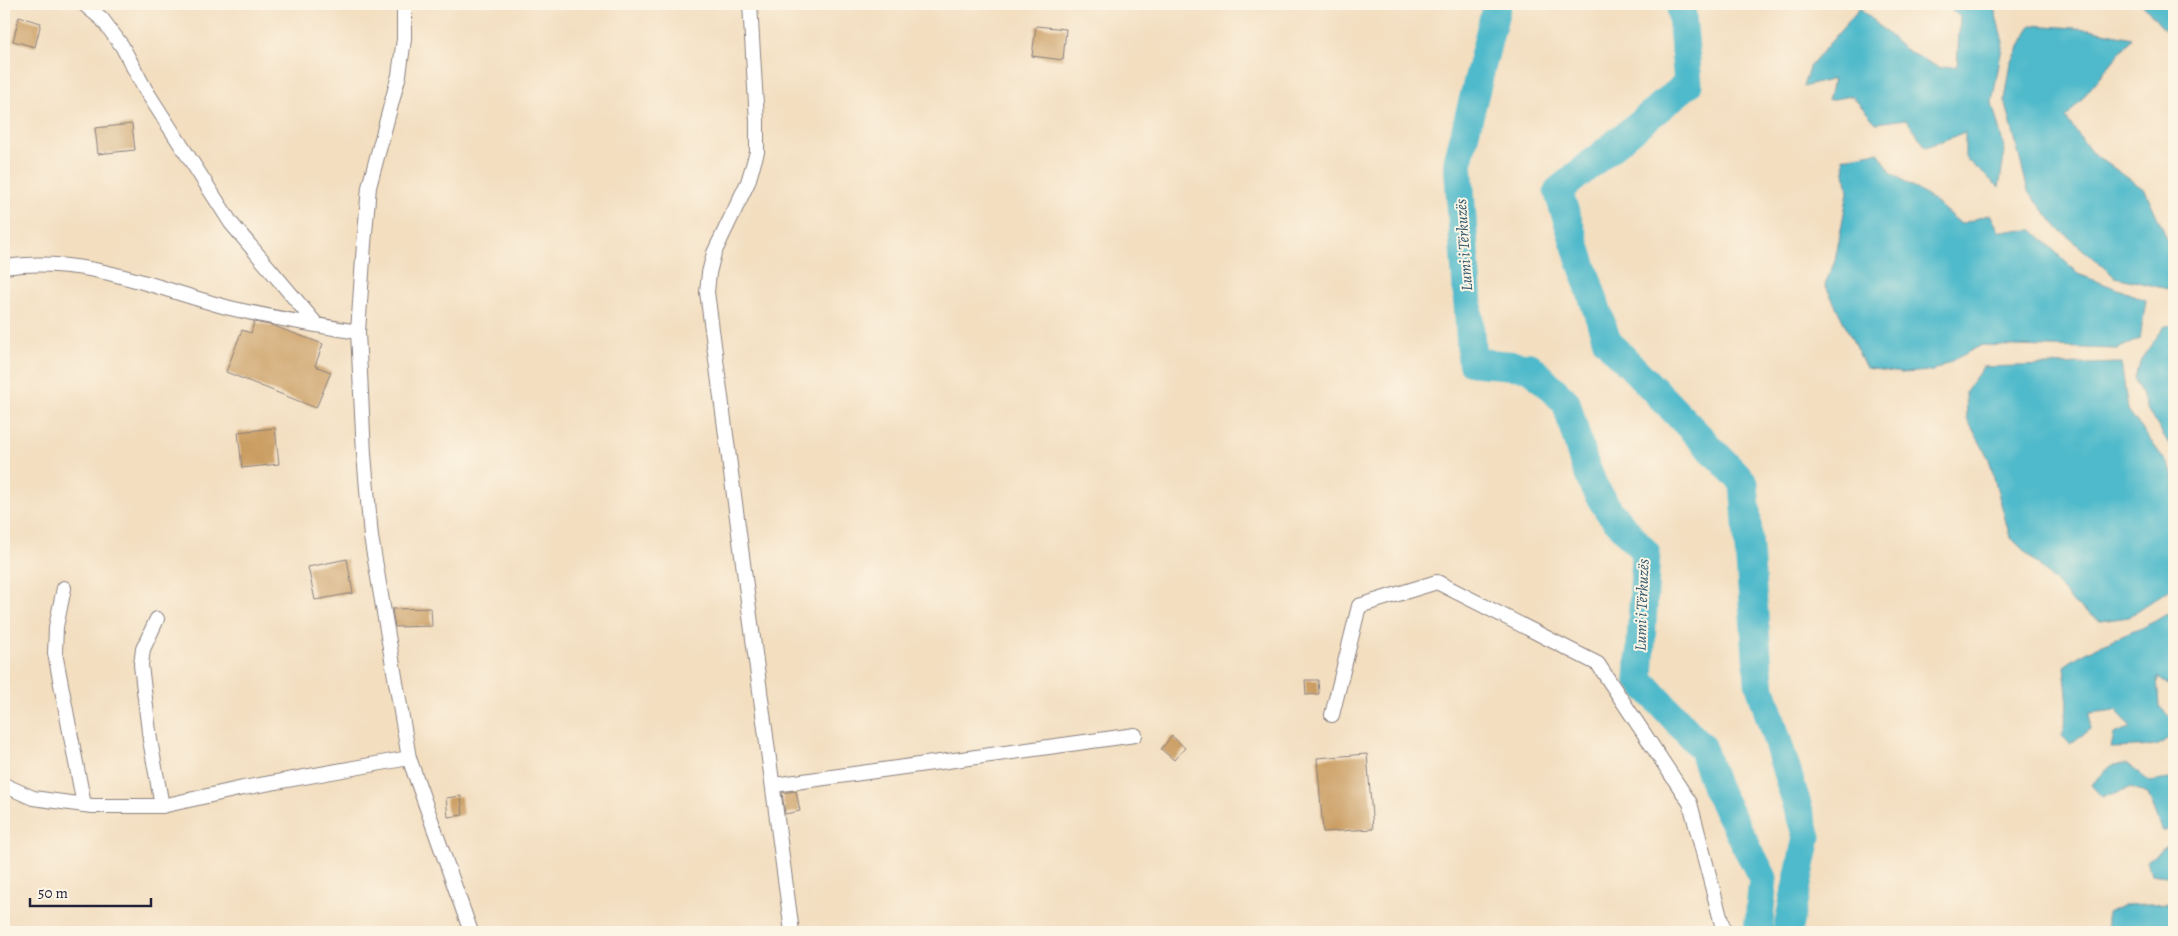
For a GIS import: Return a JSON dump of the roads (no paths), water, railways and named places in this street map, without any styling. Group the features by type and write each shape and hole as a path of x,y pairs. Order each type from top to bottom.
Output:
{"street":[{"path":"84,4 102,19 122,46 145,89 231,223 317,325"},
{"path":"404,4 404,39 399,74 370,186 358,332 364,454 371,537 409,758 471,932"},
{"path":"750,4 758,121 757,152 748,182 714,253 708,272 707,292 764,733 774,785 792,932"},
{"path":"4,267 49,263 81,266 118,274 231,308 358,332"},
{"path":"1332,715 1359,606 1437,582 1598,664 1690,803 1724,932"},
{"path":"64,588 56,626 55,653 84,805"},
{"path":"157,620 143,649 141,665 150,740 162,806"},
{"path":"774,785 1135,735"},
{"path":"4,785 33,798 84,805 162,806 243,788 409,758"}],"water":[{"path":"1946,4 1993,4 2003,42 1992,103 2005,151 1999,187 1965,158 1965,132 1926,147 1906,119 1876,123 1852,96 1828,100 1834,79 1803,87 1809,67 1860,8 1903,48 1939,68 1957,66 1960,17"},
{"path":"2142,4 2174,4 2174,41"},
{"path":"2031,25 2089,29 2132,38 2066,118 2091,152 2145,190 2171,247 2168,289 2115,277 2058,228 2028,191 2005,100 2011,63"},
{"path":"1878,152 1892,173 1934,201 1961,224 1990,214 1999,231 2033,230 2078,274 2146,300 2140,339 2117,349 1982,345 1932,371 1902,373 1866,368 1825,284 1835,261 1848,192 1843,158"},
{"path":"2174,325 2174,452 2147,409 2134,377 2144,355 2165,326"},
{"path":"2121,363 2128,410 2167,463 2174,476 2174,586 2129,617 2100,621 2074,604 2048,574 2010,537 1989,459 1967,419 1966,391 1983,367"},
{"path":"2167,614 2174,619 2174,689 2157,677 2159,706 2173,720 2174,734 2157,746 2111,748 2114,734 2131,727 2116,710 2090,713 2090,729 2070,744 2062,736 2068,704 2064,666 2089,651 2142,628"},
{"path":"2128,764 2150,782 2174,778 2174,825 2163,832 2148,794 2130,788 2102,797 2091,785 2112,765"},
{"path":"2174,841 2174,877 2151,874 2147,861"},
{"path":"2174,903 2174,932 2107,932 2107,913 2123,905"}],"waterway":[{"name":"Lumi i Tërkuzës","path":"1497,4 1458,161 1472,362 1530,367 1566,402 1583,460 1594,487 1609,511 1646,553 1639,679 1702,748 1716,788 1763,878 1758,932"},
{"path":"1681,4 1688,84 1558,191 1607,341 1744,483 1759,682 1807,837 1787,932"}]}
